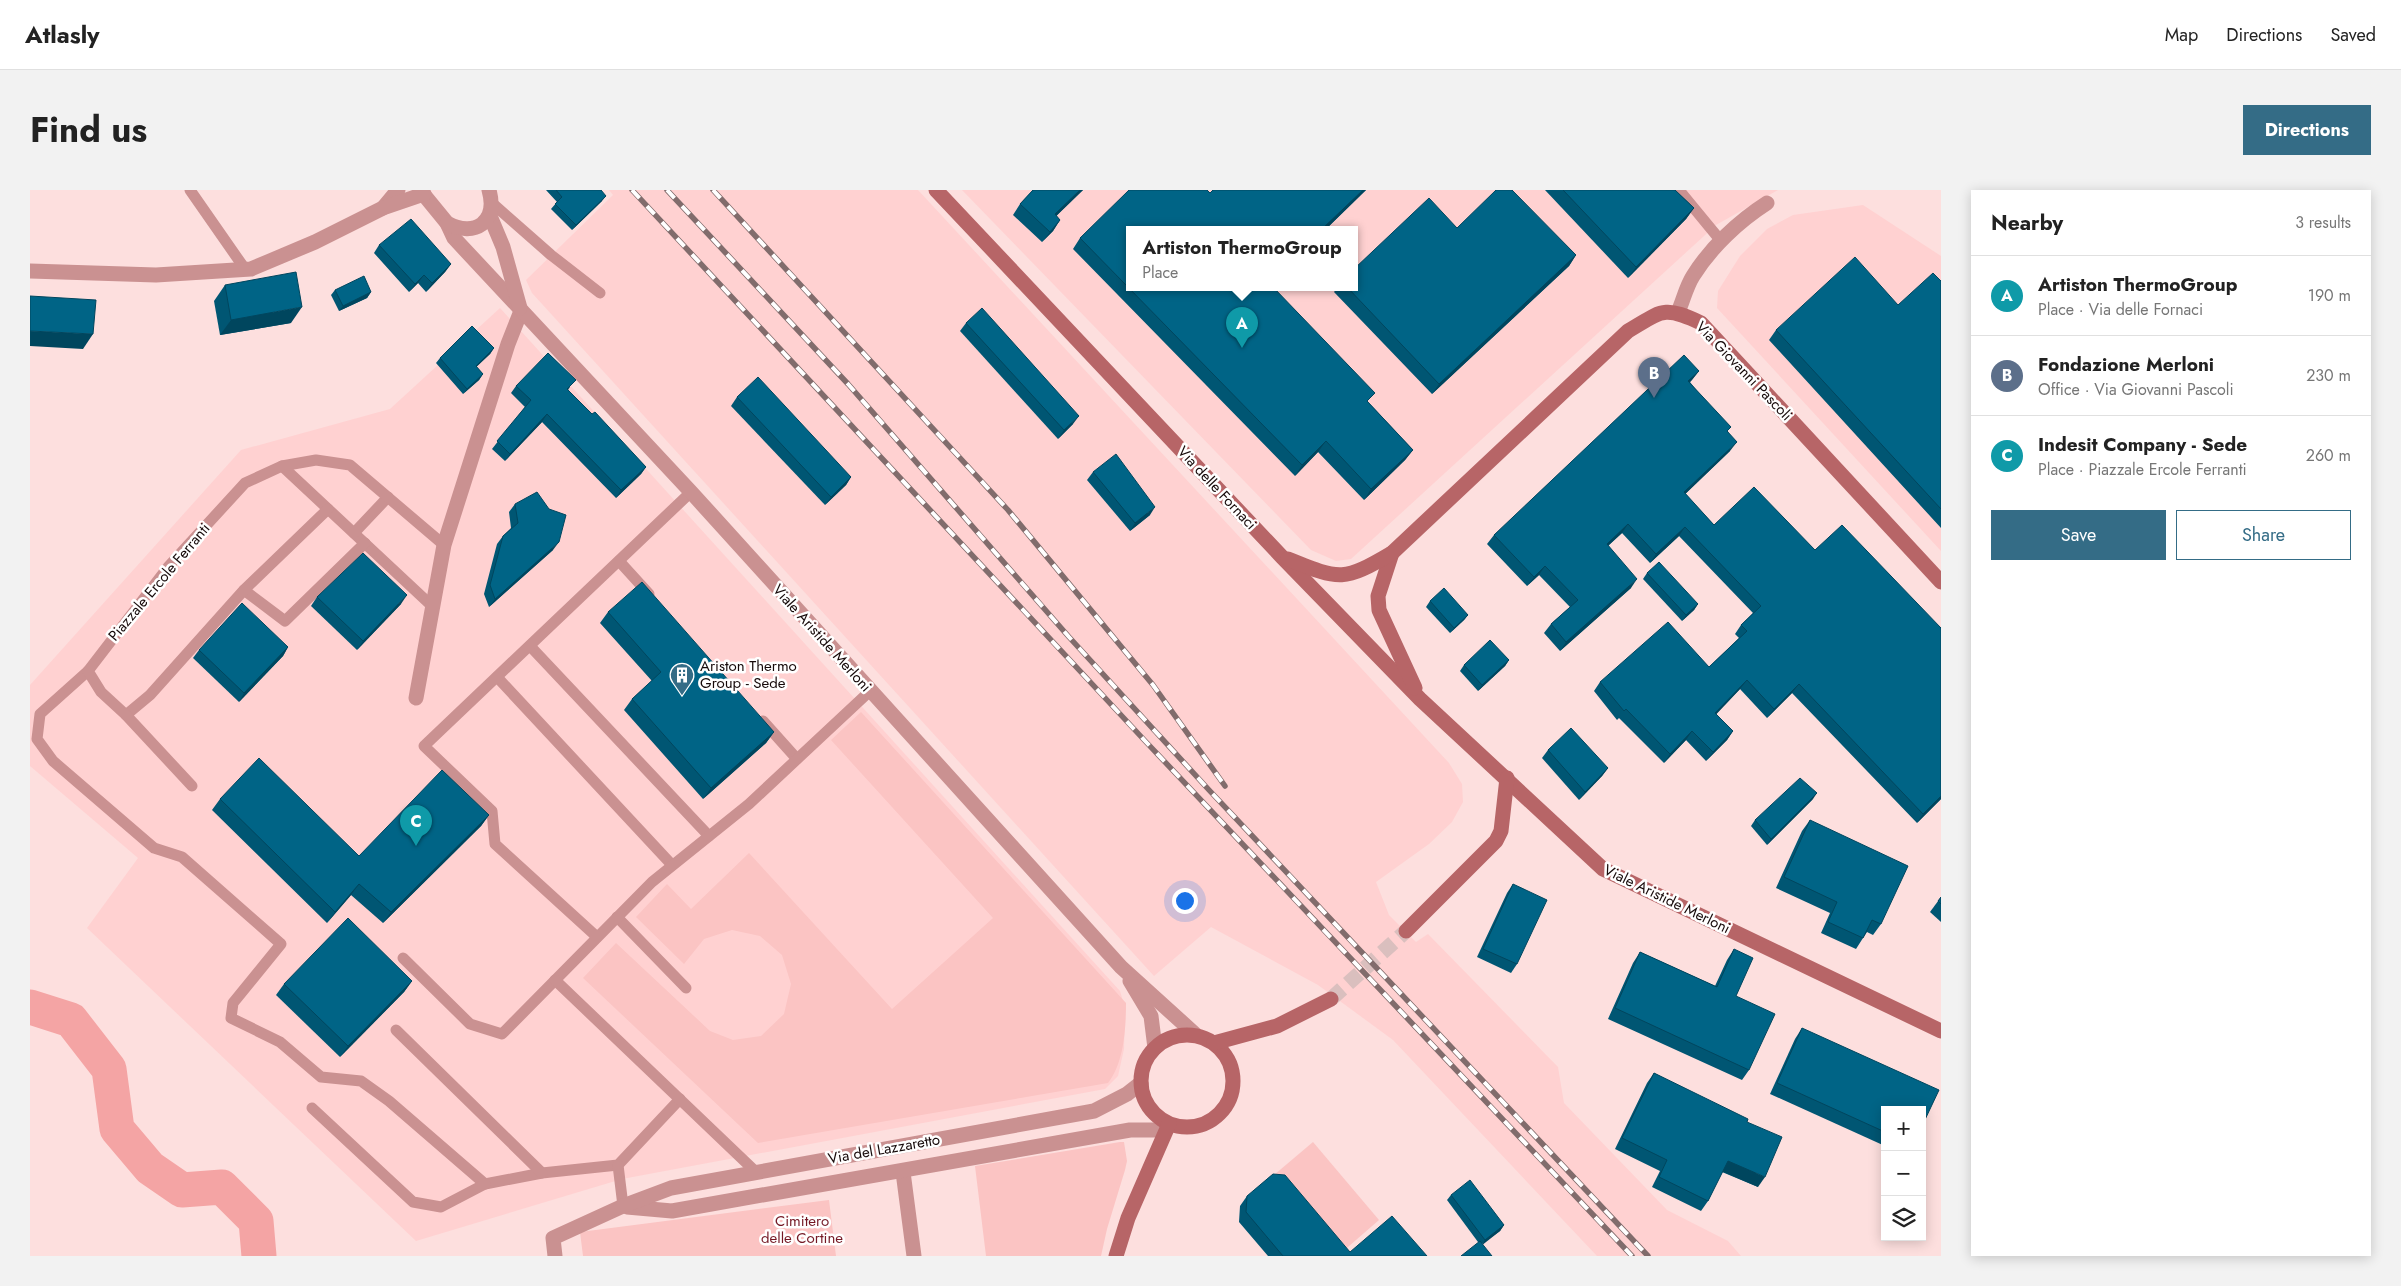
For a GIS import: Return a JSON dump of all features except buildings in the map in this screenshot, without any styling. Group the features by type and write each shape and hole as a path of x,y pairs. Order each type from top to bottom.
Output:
{"main road":[{"name":"Via delle Fornaci","path":"936,190 1282,557 1420,699 1507,778"},
{"path":"1282,557 1324,574 1342,576 1360,572 1392,553 1628,331 1661,311 1678,312"},
{"name":"Via Giovanni Pascoli","path":"1678,312 1701,323 1941,582"},
{"path":"1392,553 1378,596 1379,610 1420,699"},
{"path":"1406,931 1496,841 1501,831 1507,778"},
{"name":"Viale Aristide Merloni","path":"1507,778 1561,832 1603,869 1941,1031"},
{"path":"1214,1043 1277,1026 1331,999"},
{"path":"1116,1256 1128,1218 1168,1127 1149,1108 1143,1096 1141,1083 1146,1060 1155,1048 1165,1040 1180,1035 1196,1035"},
{"name":"Viale Aristide Merloni","path":"1168,1127 1195,1126 1216,1117 1226,1107 1232,1087 1231,1066 1224,1053 1214,1043 1196,1035"}],"street":[{"path":"383,208 398,190"},
{"path":"30,272 156,275 245,269 314,242 383,208 422,192"},
{"name":"Viale Aristide Merloni","path":"422,192 447,223 454,238 691,492 1122,967 1196,1035"},
{"path":"447,223 455,228 469,228 484,223 490,203"},
{"path":"416,698 444,545 508,344 521,312 490,203"},
{"path":"1678,312 1693,277 1721,241 1748,216 1768,203"},
{"name":"Viale Aristide Merloni","path":"1122,967 1151,1016 1155,1048"},
{"name":"Via del Lazzaretto","path":"555,1256 553,1238 623,1206 671,1188 1094,1111 1127,1094 1141,1083"},
{"name":"Via del Lazzaretto","path":"623,1206 672,1211 903,1172 1130,1130 1168,1127"},
{"name":"Via del Lazzaretto","path":"903,1172 914,1256"}],"lane":[{"path":"190,190 245,269"},
{"path":"1679,190 1721,241"},
{"path":"490,203 550,255 600,293"},
{"name":"Piazzale Ercole Ferranti","path":"444,545 350,465 316,460 282,466 245,483 168,567 88,671 40,714 37,739 54,761 154,848 182,857 281,944 233,1003 231,1018 280,1042 321,1077 361,1081 389,1101 485,1184"},
{"path":"282,466 433,607"},
{"path":"597,937 495,844 492,811 424,746 691,492"},
{"path":"354,533 388,497"},
{"path":"126,715 150,695 244,590 328,509"},
{"path":"244,590 285,621 365,543"},
{"path":"619,561 658,605"},
{"path":"530,646 709,836"},
{"path":"88,671 101,692 126,715 192,786"},
{"path":"497,677 672,865"},
{"path":"403,958 470,1024 502,1034 652,882 749,804 870,691"},
{"path":"758,715 797,759"},
{"path":"617,917 686,988"},
{"path":"555,980 757,1173"},
{"path":"396,1030 542,1173"},
{"path":"312,1108 413,1202 441,1207 485,1184 542,1173 618,1165 680,1099"},
{"path":"618,1165 623,1206"}],"shaded area":[{"path":"609,190 918,190 1449,763 1462,784 1463,802 1452,822 1429,844 1376,882 1389,915 1416,942 1428,934 1558,1067 1564,1103 1667,1210 1728,1241 1741,1256 1597,1256 1393,1040 1318,985 1211,927 1154,976 532,293 526,280 613,195"},
{"path":"962,190 1778,190 1716,225 1351,559 1336,561 1311,550"},
{"path":"1863,205 1941,256 1941,551 1717,308 1718,291 1740,256 1767,229 1793,215"},
{"path":"500,308 1120,991 1125,1008 1124,1049 1118,1076 1105,1089 622,1179 416,1241 87,928 138,858 30,766 30,685 241,450 390,409"}],"green space":[{"path":"861,712 1126,1003 1125,1034 1121,1055 1118,1066 1108,1083 758,1143 583,978 616,943 710,1031 733,1040 761,1036 784,1014 791,984 782,955 760,936 732,930 704,939 684,964 636,917 667,884 691,909 749,853 892,1009 993,918 831,740"},
{"path":"1124,1142 1127,1161 1101,1256 986,1256 975,1166"},
{"path":"1313,1142 1379,1220 1341,1253 1274,1175"},
{"name":"Cimitero delle Cortine","path":"829,1200 836,1256 583,1256 580,1232"}],"waterway":[{"path":"30,1007 71,1020 109,1069 117,1129 150,1168 182,1190 222,1187 256,1221 259,1256"}],"tunnel":[{"path":"1331,999 1406,931"}],"railway":[{"path":"632,190 1147,743 1632,1256"},
{"path":"667,190 848,384 1069,637 1209,790 1648,1256"},
{"path":"713,190 1008,510 1153,685 1225,786"}],"place":[{"name":"Artiston ThermoGroup","path":"1242,348"},
{"name":"Fondazione Merloni","path":"1654,398"},
{"name":"Ariston Thermo Group - Sede","path":"682,696"},
{"name":"Indesit Company - Sede","path":"416,846"}]}
